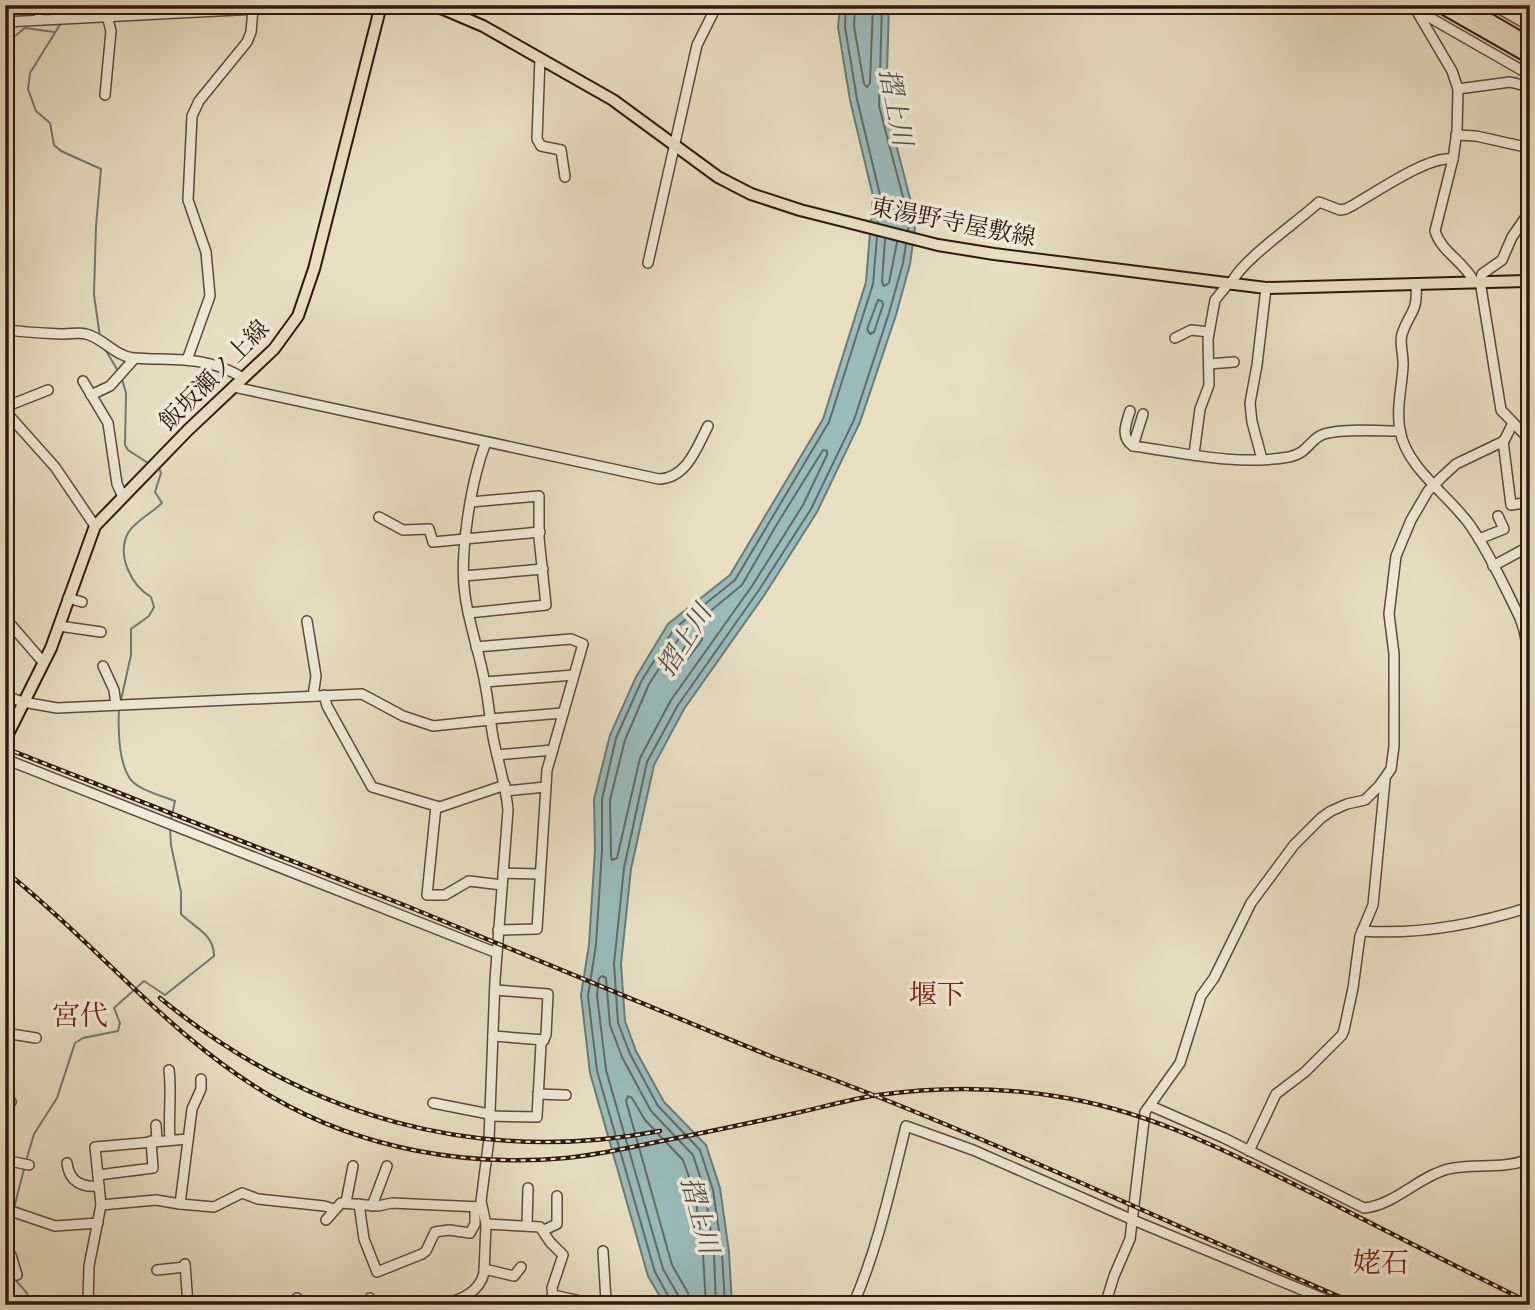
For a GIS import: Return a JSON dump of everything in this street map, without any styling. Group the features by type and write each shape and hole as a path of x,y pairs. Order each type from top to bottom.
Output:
{"highway":[{"path":"1439,5 1530,57"},
{"path":"1463,5 1530,44"}],"main road":[{"name":"飯坂瀬ノ上線","path":"5,740 59,626 95,526 286,335 298,316 307,292 382,5"},
{"name":"東湯野寺屋敷線","path":"425,5 462,16 613,100 718,177 738,188 765,200 800,210 938,245 1266,288 1530,281"}],"street":[{"path":"38,5 40,20"},
{"path":"105,95 111,31 107,16 108,5"},
{"path":"5,22 174,9 332,5"},
{"path":"648,263 697,45 717,5"},
{"path":"1493,5 1530,26"},
{"path":"1412,8 1530,75"},
{"path":"1412,8 1452,71 1458,89 1457,135 1435,231 1437,239 1477,281 1501,410 1528,435"},
{"path":"187,360 210,296 206,252 188,200 191,116 247,42 251,32 253,9"},
{"path":"540,58 538,145 561,150 565,177"},
{"path":"1458,89 1510,82 1530,87"},
{"path":"1457,135 1476,136 1530,148"},
{"path":"1194,454 1200,409 1207,393 1209,332 1216,296 1287,227 1319,202 1340,210 1346,209 1429,163 1443,158 1453,159"},
{"path":"1477,281 1482,274 1502,260 1512,237 1530,211"},
{"path":"1416,284 1415,310 1401,340 1404,363 1398,412 1403,442 1433,486 1465,518 1479,539 1524,630 1530,661"},
{"path":"1262,459 1250,403 1266,288"},
{"path":"5,328 29,332 83,333 126,356 217,365 243,378"},
{"path":"1175,338 1191,330 1209,332"},
{"path":"91,395 110,386 135,358"},
{"path":"1209,364 1234,362"},
{"path":"83,381 108,423 117,484 123,497"},
{"path":"234,387 665,479 688,464 708,426"},
{"path":"48,390 5,409 55,467 95,526"},
{"path":"1130,411 1125,432 1126,440 1133,446 1225,460 1262,459 1302,453 1324,434 1400,431"},
{"path":"1133,446 1143,414"},
{"path":"1109,1303 1114,1276 1124,1256 1133,1220 1145,1112 1180,1063 1197,1005 1214,978 1242,920 1294,845 1321,818 1347,804 1365,800 1391,769 1394,746 1394,654 1389,614 1394,568 1411,520 1433,486 1456,464 1503,441 1513,423"},
{"path":"1503,441 1511,505 1530,502"},
{"path":"359,1204 364,1239 377,1272 422,1254 435,1232 449,1230 470,1233 475,1224 487,1169 498,930 508,810 485,682 468,612 464,576 474,475 486,442"},
{"path":"468,612 546,605 539,496 471,502"},
{"path":"1479,539 1504,529 1498,516"},
{"path":"379,517 403,530 427,528 433,542 540,532"},
{"path":"1493,566 1530,546"},
{"path":"464,576 542,569"},
{"path":"68,598 82,602"},
{"path":"5,618 43,662"},
{"path":"307,621 316,676 313,696"},
{"path":"59,626 101,632"},
{"path":"476,647 571,639 583,644 545,788 537,929 498,930"},
{"path":"103,666 114,690 116,705"},
{"path":"485,682 574,676"},
{"path":"5,696 57,709 362,694 403,716 433,726 564,713"},
{"path":"324,695 327,706 372,787 440,807 506,788 545,788"},
{"path":"497,755 553,750"},
{"path":"5,759 497,953"},
{"path":"1249,1151 1276,1094 1305,1072 1342,1035 1347,1021 1362,931 1373,905 1385,778"},
{"path":"436,806 427,895 444,895 469,881 502,885"},
{"path":"503,873 540,874"},
{"path":"1362,931 1380,932 1457,925 1530,907"},
{"path":"433,1103 489,1115 537,1117 548,994 495,990"},
{"path":"5,1015 9,1015 6,1033 36,1038"},
{"path":"493,1036 544,1040"},
{"path":"169,1070 172,1095 168,1116 170,1139"},
{"path":"180,1204 193,1105 201,1089 201,1079"},
{"path":"538,1094 566,1095"},
{"path":"1151,1106 1367,1208 1449,1169 1494,1167 1530,1159"},
{"path":"98,1175 153,1168 156,1125"},
{"path":"853,1305 864,1281 882,1221 906,1126 974,1150 1133,1220 1339,1305"},
{"path":"89,1305 89,1266 101,1205 95,1147 188,1139"},
{"path":"5,1160 29,1165"},
{"path":"66,1163 68,1175 74,1181 83,1185 99,1186"},
{"path":"346,1202 353,1166"},
{"path":"372,1206 387,1166"},
{"path":"527,1226 528,1188"},
{"path":"101,1205 156,1200 214,1208 242,1194 258,1199 334,1209"},
{"path":"544,1230 557,1224 557,1196"},
{"path":"326,1220 334,1209 346,1202 372,1206 398,1203 478,1207"},
{"path":"443,1305 471,1294 482,1280 486,1224 478,1207"},
{"path":"10,1211 55,1226 98,1223"},
{"path":"486,1224 540,1227 563,1255 552,1288 553,1295 546,1305"},
{"path":"553,1295 598,1304 606,1301 603,1251"},
{"path":"5,1252 11,1255 18,1275"},
{"path":"134,1305 188,1303 185,1266 157,1270"},
{"path":"484,1269 514,1276 521,1267"}],"water":[{"name":"摺上川","path":"840,5 889,5 886,106 916,221 910,264 896,315 860,422 817,512 765,594 684,709 654,765 631,869 621,964 625,1021 636,1051 664,1102 706,1145 720,1188 729,1252 732,1305 665,1305 648,1276 590,1073 581,995 589,945 595,850 594,799 610,735 636,677 668,624 730,575 823,419 866,282 873,196 850,100 838,27"}],"waterway":[{"path":"65,15 66,5"},
{"path":"61,23 30,73 28,89 36,111 50,123 54,145 61,151 101,169 94,295 100,337"},
{"path":"5,44 25,28 54,32"},
{"path":"105,349 118,371"},
{"path":"122,379 126,393 125,445 148,463"},
{"path":"121,700 131,655 131,629 149,616 154,607 151,597 132,578 125,560 125,542 135,525 162,503 155,492 161,473 159,468"},
{"path":"119,709 120,748 129,777 138,786 175,801 171,820"},
{"path":"26,1161 34,1134 57,1098 75,1043 83,1038 118,1031 120,1023 114,1008 144,981 165,995 214,956 211,942 181,914 181,892 170,829"},
{"path":"14,1208 24,1169"},
{"path":"9,1249 7,1229 11,1217"},
{"path":"10,1268 11,1275 27,1293 26,1305"}],"railway":[{"path":"5,748 409,907 775,1058 923,1115 1359,1305"},
{"path":"5,871 72,929 168,1020 237,1075 308,1116 379,1142 491,1160 566,1158 692,1135 878,1095 966,1089 1054,1096 1124,1112 1191,1136 1256,1165 1530,1303"},
{"path":"160,998 215,1039 273,1073 333,1101 395,1122 458,1135 524,1142 591,1140 660,1131"}],"district":[{"name":"堰下","path":"937,994"},
{"name":"宮代","path":"80,1015"},
{"name":"姥石","path":"1381,1262"}]}
